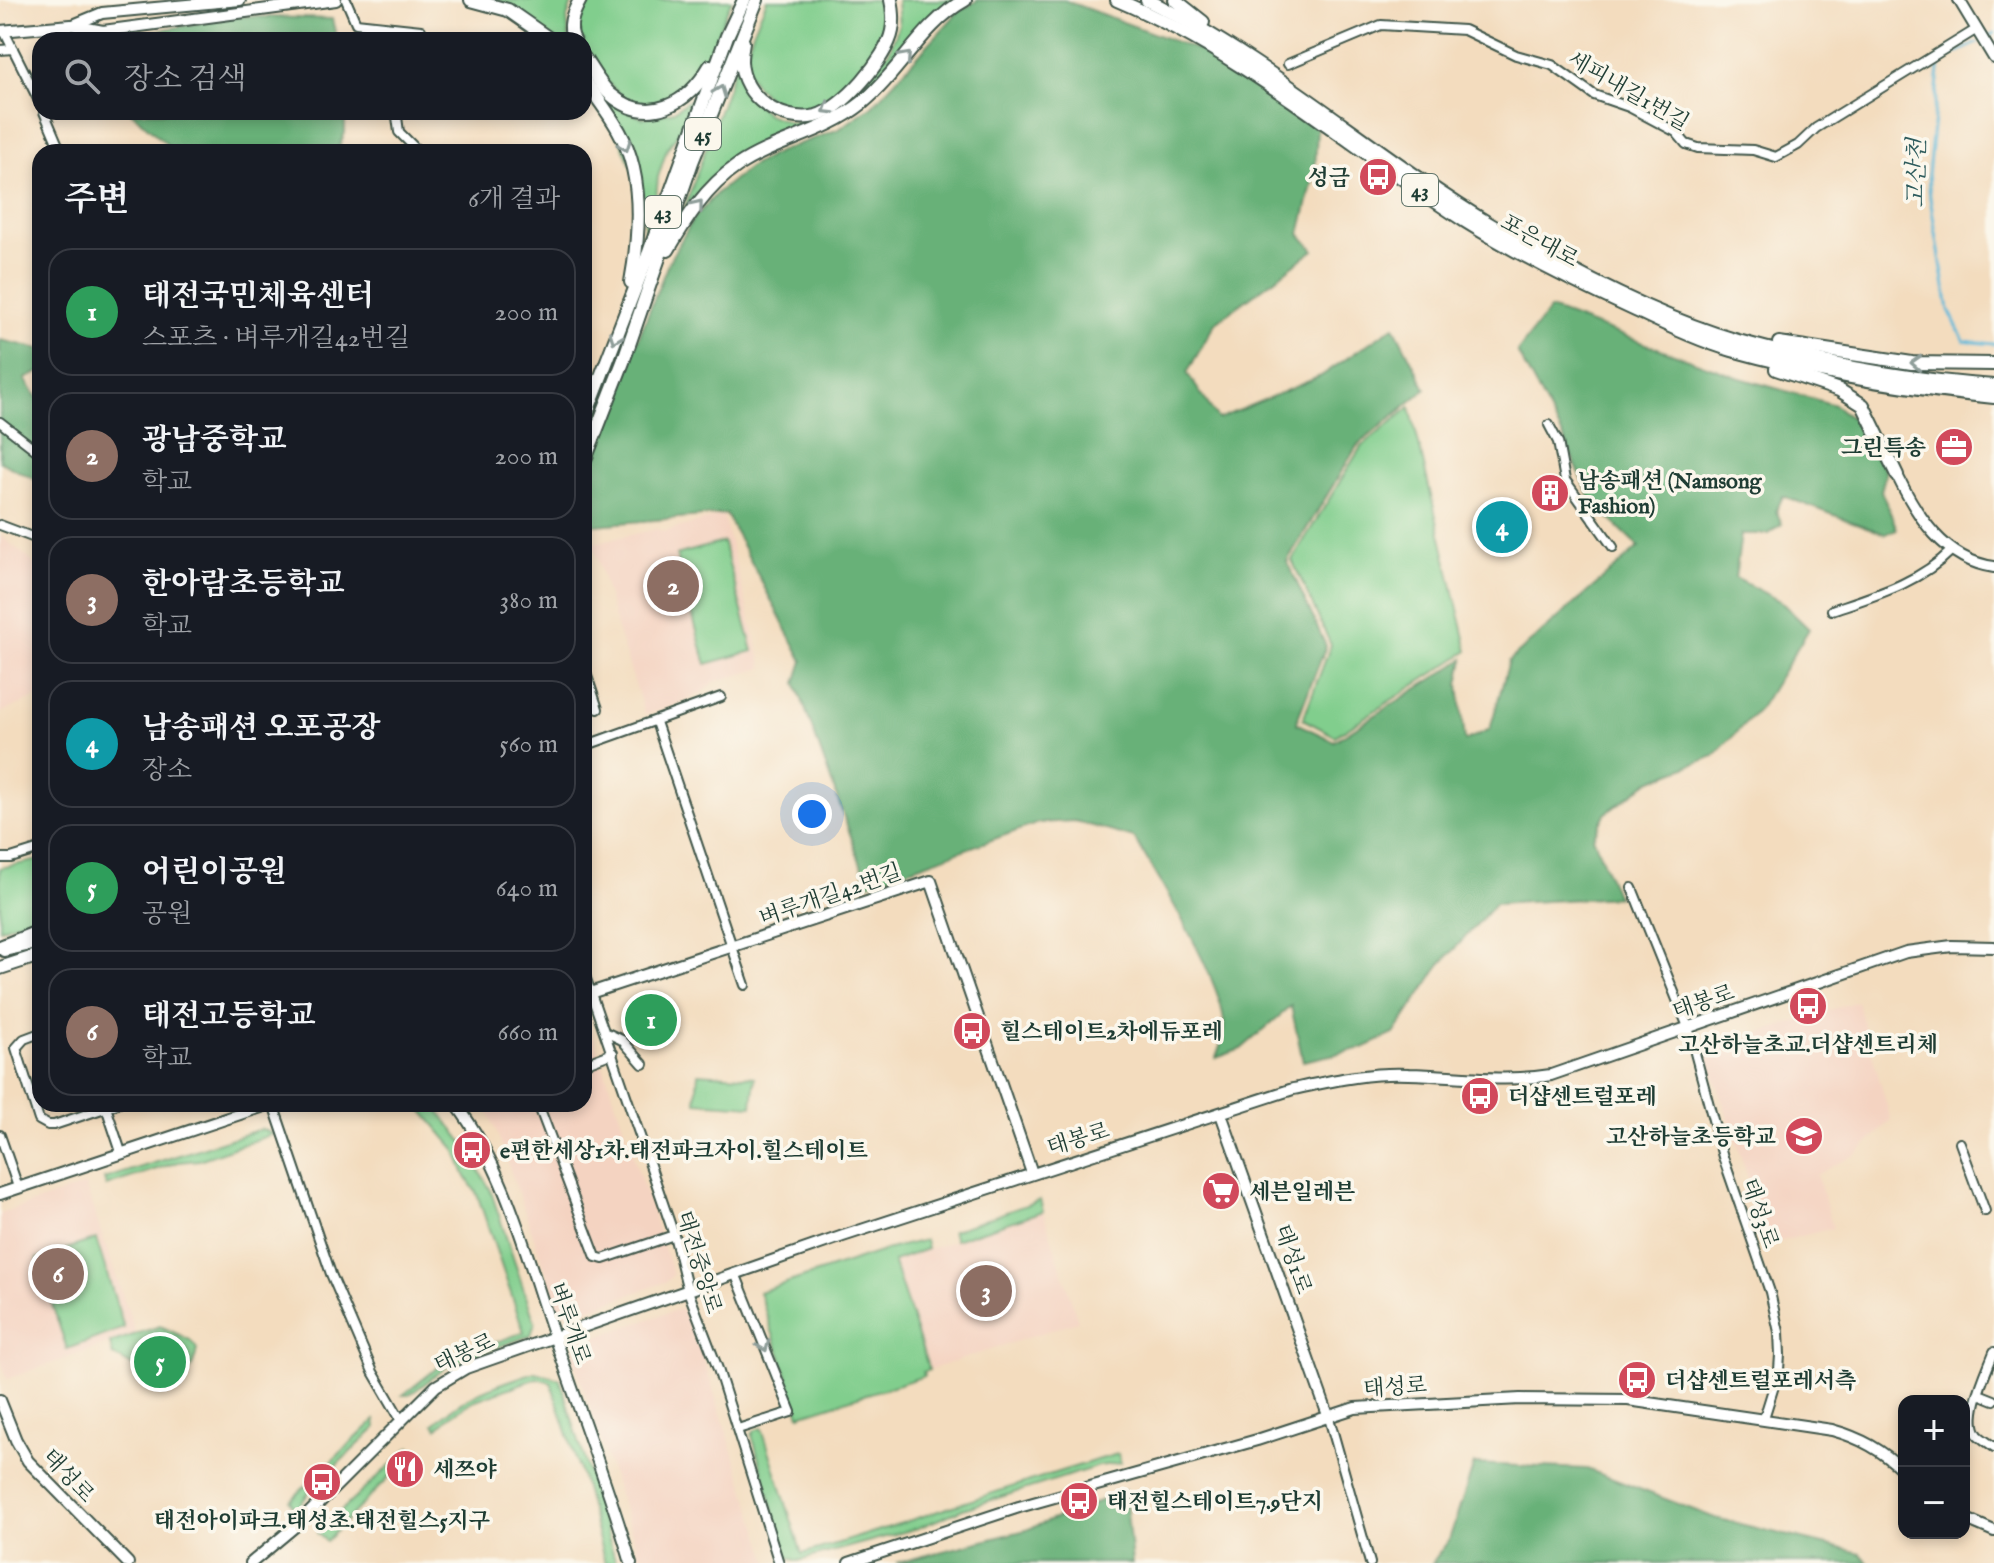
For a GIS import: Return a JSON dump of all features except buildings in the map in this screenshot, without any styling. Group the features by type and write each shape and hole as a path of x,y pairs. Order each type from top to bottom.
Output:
{"highway":[{"path":"471,0 508,10 540,32"},
{"path":"571,32 572,16 580,0"},
{"name":"45","path":"655,270 692,162 757,0"},
{"path":"745,26 741,63 746,81 757,98 779,113 796,118 817,116 831,109 852,91 881,55 892,32 891,0"},
{"path":"592,440 655,270 698,202 736,166 838,121 864,102 929,30 965,0"},
{"name":"포은대로","path":"1110,0 1122,2 1192,35 1248,68 1400,177 1517,251 1680,331 1729,349 1850,379 1994,397"},
{"name":"포은대로","path":"1147,0 1184,18 1248,59 1491,225 1589,278 1700,327 1738,340 1810,359 1917,379 1994,386"},
{"path":"1175,0 1248,59"},
{"name":"43","path":"592,399 727,36 743,2"},
{"path":"592,69 608,92 626,105 646,111 668,106 686,97 703,77 727,36"},
{"path":"592,91 621,133 632,165 638,198 635,260 626,309"},
{"path":"1700,327 1813,349 1912,363 1994,364"},
{"path":"1729,349 1763,366 1807,377 1853,397 1863,405 1870,417 1897,475"},
{"path":"0,949 32,935"},
{"path":"0,949 32,943"},
{"path":"0,969 32,958"},
{"path":"0,969 32,965"}],"street":[{"path":"71,25 102,13 240,0"},
{"path":"32,87 2,31 71,25 103,31 336,0"},
{"path":"346,0 356,23 421,32"},
{"path":"1959,0 1994,58"},
{"name":"세피내길1번길","path":"1288,64 1381,25 1464,30 1516,55 1552,65 1594,95 1629,107 1676,132 1686,144 1698,148 1753,150 1776,157 1798,145 1816,128 1977,29"},
{"path":"0,50 13,49"},
{"path":"47,120 58,144"},
{"path":"397,120 399,132 411,144"},
{"path":"0,422 32,447"},
{"path":"1549,425 1558,442 1565,480 1613,547"},
{"path":"1897,475 1935,537 1952,550 1994,567"},
{"path":"0,525 32,537"},
{"path":"1832,610 1896,588 1941,561 1952,550"},
{"path":"592,691 598,709"},
{"path":"592,743 721,697"},
{"path":"656,722 745,985"},
{"path":"0,858 32,851"},
{"name":"벼루개길42번길","path":"592,992 931,881 1032,1173"},
{"name":"태성3로","path":"1632,888 1688,1027 1723,1157 1770,1292 1779,1332 1779,1370 1764,1418"},
{"name":"태봉로","path":"251,1563 299,1523 401,1420 447,1379 466,1368 554,1336 1032,1173 1293,1089 1360,1076 1409,1074 1505,1081 1551,1075 1906,952 1952,946 1994,947"},
{"name":"태전중앙로","path":"592,1005 613,1053 674,1235 688,1291 718,1369 779,1563"},
{"path":"605,1032 622,1040 643,1064"},
{"path":"32,1036 16,1048 32,1098"},
{"path":"592,1061 613,1053"},
{"path":"36,1112 39,1120 48,1125 89,1112"},
{"path":"107,1112 121,1152"},
{"path":"0,1194 247,1112"},
{"path":"275,1112 331,1274 368,1360 401,1420"},
{"name":"벼루개로","path":"461,1112 481,1143 503,1190 608,1485 631,1563"},
{"path":"541,1112 596,1257 603,1259 674,1235"},
{"name":"태성1로","path":"1221,1114 1329,1418"},
{"path":"0,1135 18,1187"},
{"path":"1960,1143 1985,1211"},
{"path":"735,1273 791,1412 738,1429"},
{"path":"1994,1355 1979,1394 1973,1421 1977,1434 1994,1447"},
{"path":"1979,1394 1994,1400"},
{"name":"태성로","path":"849,1563 1061,1495 1355,1408 1520,1399 1628,1400 1764,1418 1858,1437 1886,1454 1900,1467"},
{"name":"태성로","path":"0,1400 28,1461 128,1563"},
{"path":"1329,1418 1370,1563"},
{"path":"1970,1521 1994,1531"}],"shaded area":[{"path":"723,515 763,668 714,682 703,692 676,705 645,715 593,543 657,529 663,532"},
{"path":"0,535 32,561 32,699 0,713"},
{"name":"고산하늘초등학교","path":"1857,1001 1891,1120 1858,1153 1817,1175 1833,1228 1770,1244 1706,1051"},
{"path":"592,1032 673,1275 666,1282 572,1315 559,1309 487,1112 592,1112"},
{"path":"85,1185 136,1334 7,1379 0,1358 0,1214"},
{"path":"1043,1211 1078,1321 929,1370 893,1261"},
{"path":"681,1308 693,1327 769,1563 642,1563 571,1351 585,1341"}],"green space":[{"path":"489,0 573,0 567,18 568,32 542,32"},
{"path":"583,0 732,0 695,81 673,97 655,104 628,99 601,76 592,63 592,32 576,32 574,23"},
{"path":"767,0 884,0 887,18 884,36 866,66 825,102 805,110 785,107 757,87 747,68 749,43"},
{"path":"897,0 954,0 926,24 878,79 850,104 731,162 707,183 683,213 736,63 748,96 767,114 791,123 816,119 889,52 899,25"},
{"path":"978,0 1064,0 1214,56 1317,128 1315,172 1300,234 1314,250 1215,323 1187,373 1218,419 1321,376 1394,326 1426,389 1357,446 1287,561 1326,646 1296,723 1334,741 1464,659 1459,684 1465,741 1490,729 1509,661 1639,547 1592,502 1563,436 1517,352 1550,309 1740,378 1835,405 1874,445 1886,472 1881,491 1897,529 1885,534 1783,496 1776,511 1782,524 1769,534 1741,534 1735,578 1780,601 1809,629 1760,708 1714,756 1650,781 1605,814 1593,837 1617,897 1495,904 1440,965 1394,1034 1363,1048 1303,1061 1291,1006 1241,1049 1216,1058 1224,1028 1214,987 1189,932 1134,838 1075,821 1039,823 868,884 796,683 803,661 726,514 592,525 592,456 669,261 694,218 718,192 751,166 780,151 839,129 872,106 958,12"},
{"path":"239,16 332,19 335,32 149,32"},
{"path":"592,76 617,106 642,118 674,111 696,95 686,122 667,149 658,177 655,209 645,239 642,192 601,94 592,82"},
{"path":"140,120 345,120 340,144 166,144"},
{"path":"0,340 32,347 32,376 25,379 32,390 32,478 0,462"},
{"path":"1410,407 1468,651 1335,736 1303,719 1331,645 1292,560 1361,447"},
{"path":"723,542 753,651 706,664 676,555"},
{"path":"32,862 32,917 0,929 0,868"},
{"path":"698,1073 755,1077 752,1106 696,1102"},
{"path":"424,1112 439,1112 463,1142 490,1189 535,1323 531,1335 451,1364 409,1395 403,1395 446,1361 524,1332 477,1194 466,1177 455,1149"},
{"path":"261,1129 273,1134 199,1160 178,1162 106,1186 104,1179"},
{"path":"1040,1200 1043,1211 955,1240 952,1231"},
{"path":"96,1239 124,1328 67,1349 37,1259"},
{"path":"925,1240 927,1249 893,1261 929,1370 923,1372 925,1376 800,1415 759,1292"},
{"path":"160,1326 190,1340 197,1349 187,1375 167,1392 158,1381 113,1355 110,1343"},
{"path":"535,1372 560,1379 616,1563 605,1563 551,1382 537,1378 473,1401 438,1428 434,1424 470,1397"},
{"path":"375,1420 376,1428 313,1487 296,1511 290,1501"},
{"path":"762,1428 802,1554 1118,1454 1121,1463 1099,1466 963,1509 918,1528 798,1561 787,1557 752,1435"},
{"path":"410,1447 414,1452 326,1541 317,1533"},
{"path":"1474,1464 1587,1469 1715,1518 1860,1553 1869,1563 1432,1563 1449,1540"},
{"path":"1125,1491 1132,1563 896,1563 1026,1530"}],"waterway":[{"name":"고산천","path":"1988,37 1994,33"},
{"name":"고산천","path":"1978,43 1940,60 1928,174 1949,310 1964,341 1994,344"}],"place":[{"name":"성금","path":"1378,177"},
{"name":"그린특송","path":"1954,447"},
{"name":"남송패션 (Namsong Fashion)","path":"1550,493"},
{"name":"남송패션 오포공장","path":"1502,527"},
{"name":"광남중학교","path":"673,586"},
{"name":"고산하늘초교.더샵센트리체","path":"1808,1006"},
{"name":"태전국민체육센터","path":"651,1020"},
{"name":"힐스테이트2차에듀포레","path":"972,1031"},
{"name":"더샵센트럴포레","path":"1480,1096"},
{"name":"고산하늘초등학교","path":"1804,1136"},
{"name":"e편한세상1차.태전파크자이.힐스테이트","path":"472,1150"},
{"name":"세븐일레븐","path":"1221,1191"},
{"name":"태전고등학교","path":"58,1274"},
{"name":"한아람초등학교","path":"986,1291"},
{"name":"어린이공원","path":"160,1362"},
{"name":"더샵센트럴포레서측","path":"1637,1380"},
{"name":"세쯔야","path":"405,1469"},
{"name":"태전아이파크.태성초.태전힐스5지구","path":"322,1482"},
{"name":"태전힐스테이트7.9단지","path":"1079,1501"}]}
